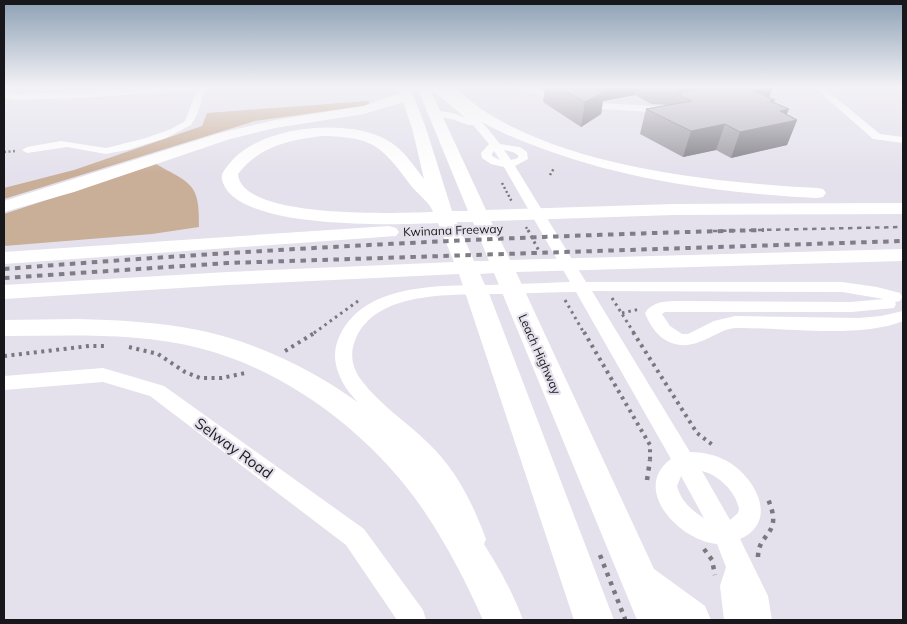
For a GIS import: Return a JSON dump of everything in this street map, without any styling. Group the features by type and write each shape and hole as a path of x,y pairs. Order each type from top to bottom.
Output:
{"highway":[{"path":"4,207 225,136 324,116"},
{"path":"305,119 340,116"},
{"path":"415,116 440,206 478,296 594,620"},
{"name":"Leach Highway","path":"435,116 657,620"},
{"path":"483,116 508,131 557,150 601,163 661,176 720,186 828,194 903,196"},
{"path":"440,206 419,184 401,158 380,142 363,136 342,133 306,134 271,142 242,157 230,174 232,184 240,194 256,203 276,209 310,215 348,217 418,217 715,208 903,208"},
{"name":"Kwinana Freeway","path":"4,258 217,242 404,232 614,223 903,216"},
{"path":"4,292 190,279 424,269 604,262 903,255"},
{"path":"424,269 684,272 903,270"},
{"path":"4,328 121,328 158,331 200,339 247,353 294,374 335,400 390,446 434,497 476,563 498,608"},
{"path":"639,580 691,620"}],"street":[{"path":"27,150 60,144 72,144 92,151 107,152 177,130 190,121 192,116"},
{"path":"454,116 478,126"},
{"path":"468,116 478,126"},
{"path":"852,116 877,138 903,140"},
{"path":"498,147 510,148 523,154 524,156 519,161 508,164"},
{"path":"530,202 685,461 725,533 739,567 755,596 759,620"},
{"path":"498,608 467,515 447,482 424,452 363,396 349,376 344,365 343,352 351,331 364,315 378,306 411,295 548,287 842,287 877,292 895,300"},
{"path":"895,300 851,307 674,306 661,307 653,312 655,320 670,335 683,340 690,340 714,326 733,322 806,325 868,324 893,320 902,316"},
{"name":"Selway Road","path":"4,383 103,375 157,391 355,537 412,620"},
{"path":"685,461 710,463 734,478 743,489 748,501 750,513 746,523 737,530 725,533 711,532 696,526 673,507 667,494 666,483 668,473 675,466 685,461"},
{"path":"737,620 733,586 739,567"}],"lane":[{"path":"478,126 498,147 530,202"},
{"path":"895,300 902,316"}],"path":[{"path":"550,175 554,168"},
{"path":"522,220 543,259"},
{"path":"562,295 650,445 648,488"},
{"path":"4,356 89,346 114,346"},
{"path":"122,346 145,350 164,357 185,372 199,377 213,380 245,373"},
{"path":"696,544 704,548 712,560 716,578"}],"shaded area":[{"path":"206,116 290,116 255,121 4,199 4,188 74,170 202,126"},
{"path":"156,164 178,176 191,186 198,201 199,227 152,234 4,246 4,214"}],"building":[{"path":"661,116 790,116 797,120 740,132 725,124 691,131"}],"railway":[{"path":"713,231 903,227"},
{"path":"4,269 384,244 764,230"},
{"path":"4,278 228,263 903,241"}]}
